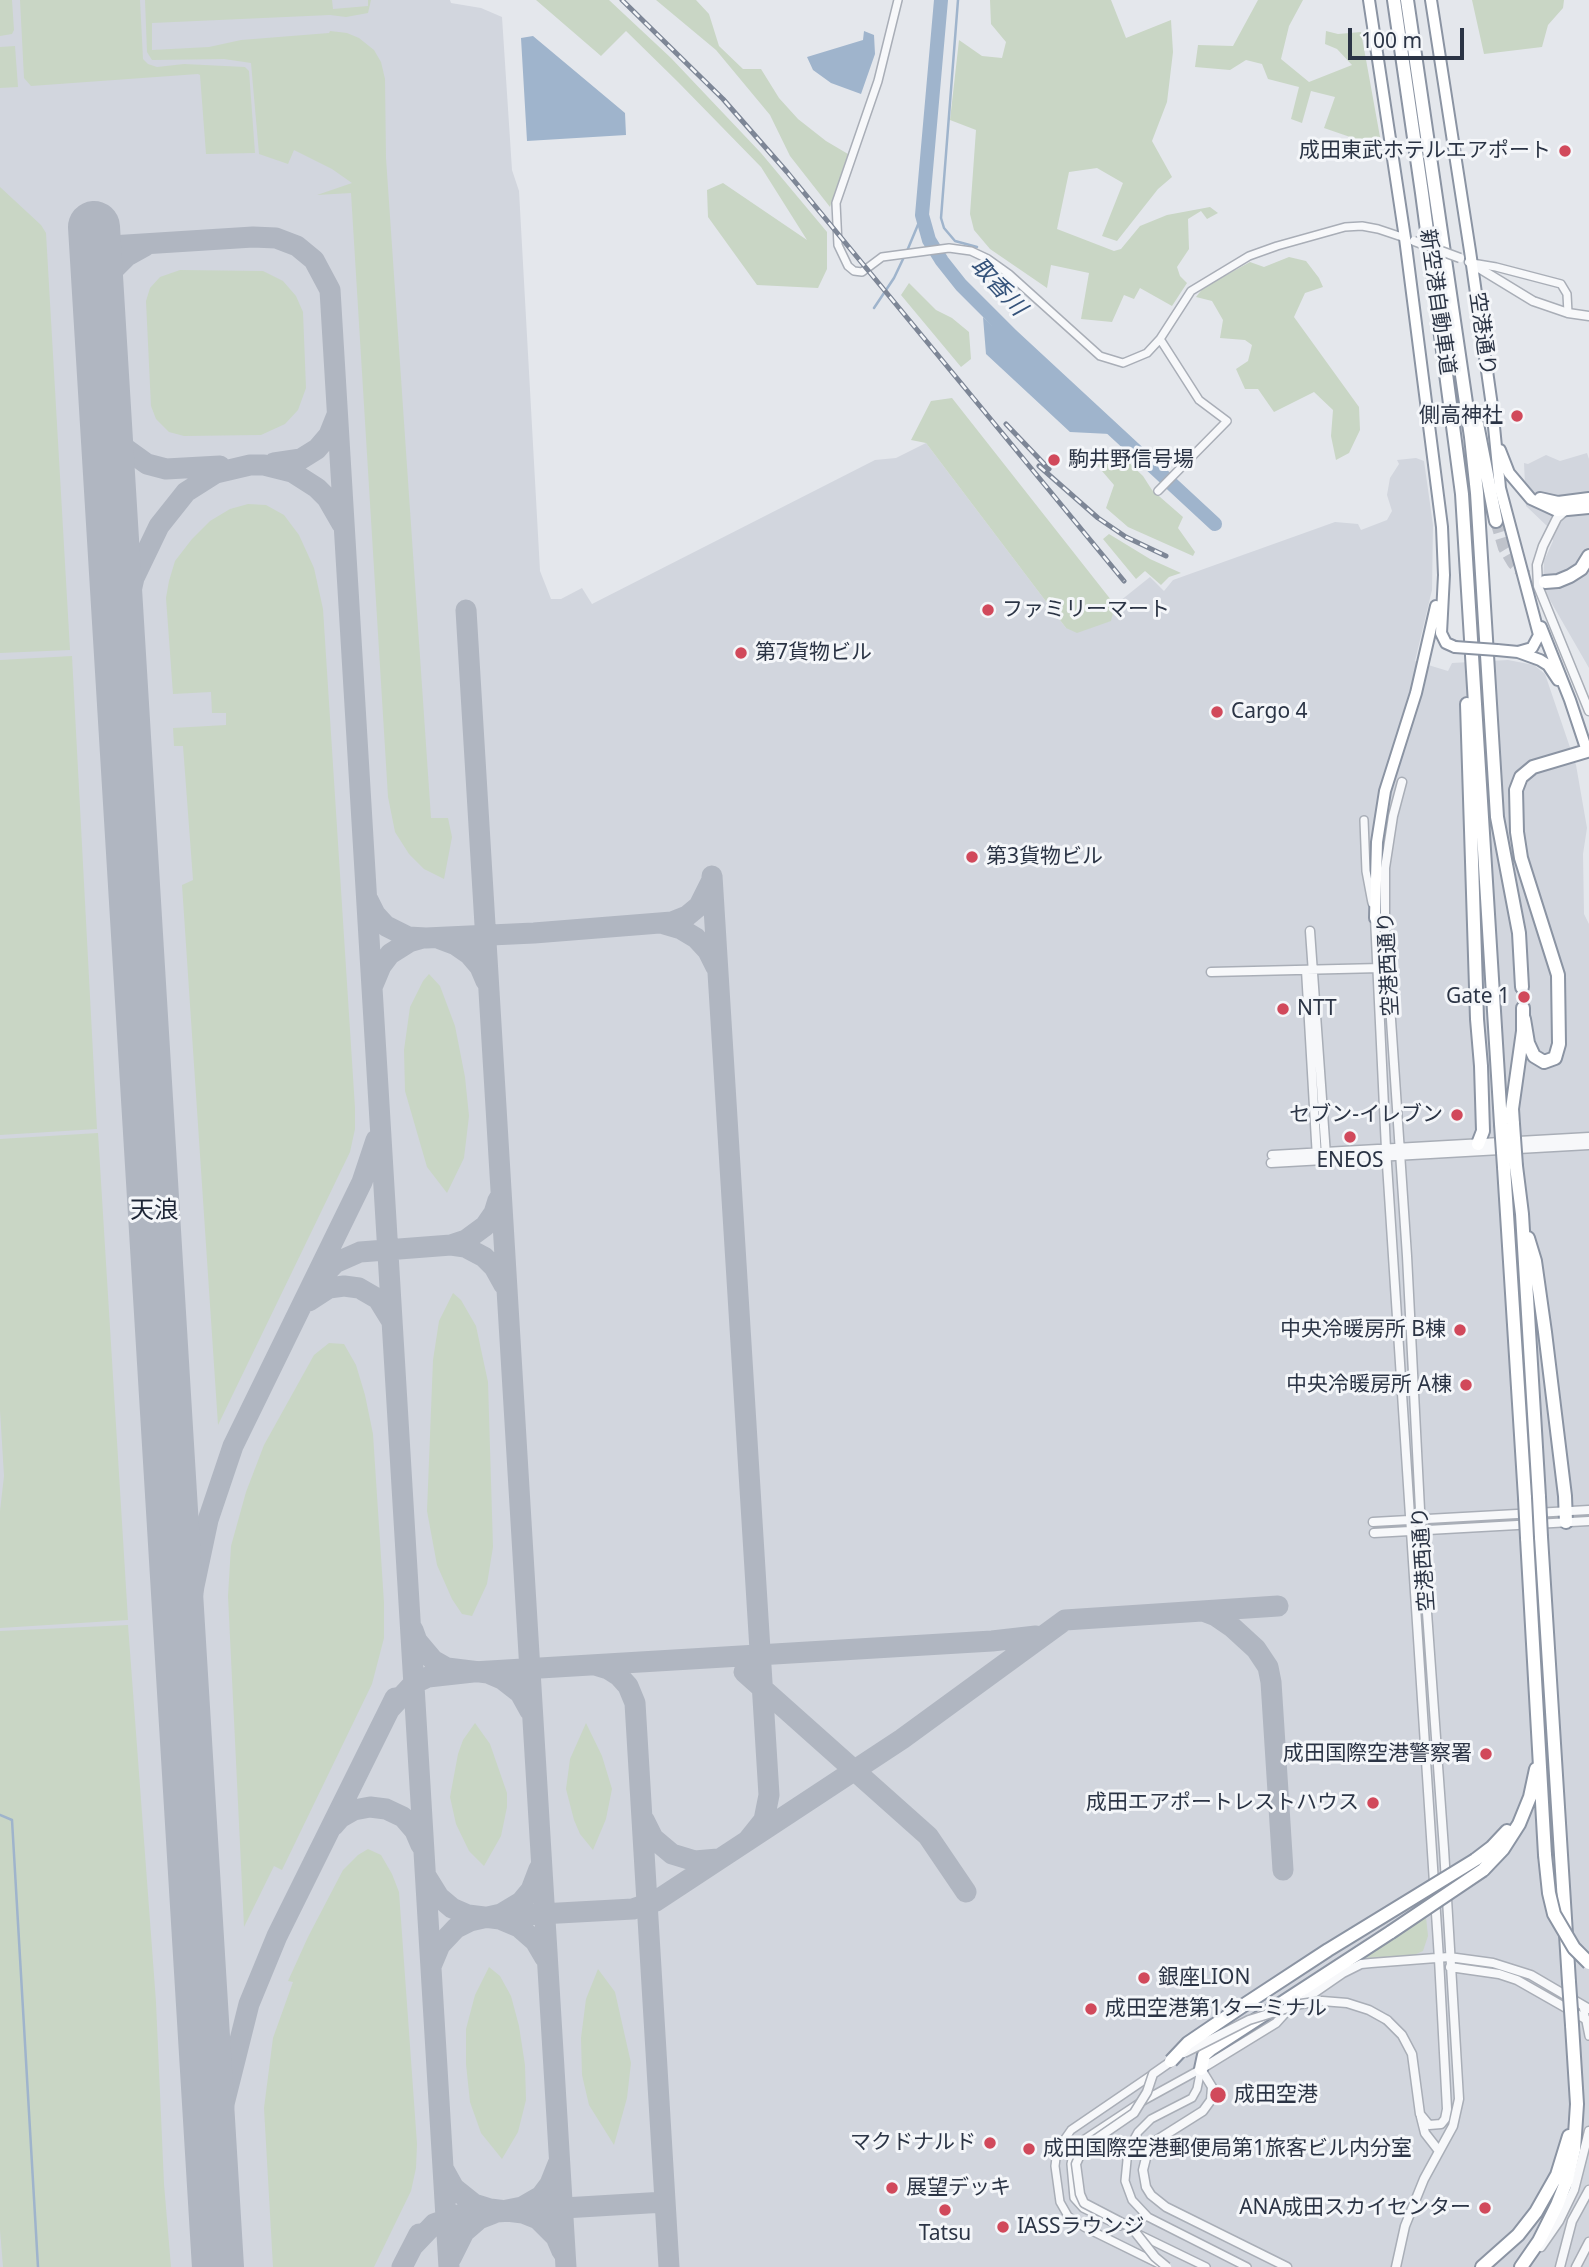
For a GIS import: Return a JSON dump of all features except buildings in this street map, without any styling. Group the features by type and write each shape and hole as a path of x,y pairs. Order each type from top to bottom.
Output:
{"highway":[{"path":"1369,0 1410,239 1443,550 1441,634 1446,643 1455,647 1518,652 1540,660 1554,673 1588,752"},
{"name":"新空港自動車道","path":"1394,0 1457,453 1469,605"},
{"name":"新空港自動車道","path":"1407,0 1447,276"},
{"name":"空港通り","path":"1432,0 1492,406 1500,488 1538,629 1538,640 1532,649 1518,652"},
{"path":"1447,276 1496,521"},
{"path":"1447,276 1477,493 1497,817 1519,933 1522,986"},
{"path":"1492,406 1504,461 1515,481 1531,499 1557,511 1589,508"},
{"path":"1515,481 1531,493 1549,501 1568,502 1589,498"},
{"path":"1375,918 1377,842 1385,791 1429,646 1443,550"},
{"path":"1545,582 1570,576 1580,569 1589,556"},
{"path":"1531,602 1588,752"},
{"path":"1469,605 1510,1166 1545,1855 1554,1914 1574,1948 1589,1963"},
{"path":"1469,605 1467,701 1483,1131 1478,1143"},
{"path":"1507,1124 1512,1109 1524,1014 1528,1043 1534,1056 1544,1062 1555,1058 1559,1044 1556,965 1521,858 1516,790 1521,777 1533,767 1588,752"},
{"path":"1510,1166 1535,1261 1566,1517"},
{"path":"1522,1214 1577,2120 1570,2185 1523,2267"},
{"path":"1201,2069 1203,2055 1211,2049 1391,1932 1503,1849 1525,1811 1534,1781 1539,1723"},
{"path":"1171,2061 1188,2043 1328,1950 1479,1865"},
{"path":"1482,2267 1527,2225 1557,2175 1569,2134 1575,2066"}],"street":[{"path":"898,0 878,81 836,203 838,245 848,267 854,271 862,272 882,257 891,255 949,248 971,251 1009,274 1100,356 1124,363 1147,353 1160,339 1191,291 1249,256 1345,228 1363,226 1410,239 1472,263 1533,301 1568,313 1589,316"},
{"path":"1472,263 1560,284 1567,294 1568,313"},
{"path":"1158,491 1227,421 1199,400 1160,339"},
{"path":"1567,512 1557,518 1543,546 1536,575 1542,598 1589,711"},
{"name":"空港西通り","path":"1396,2267 1405,2226 1453,2126 1458,2108 1444,1849 1420,1519 1408,1256 1388,968 1385,868 1393,816 1402,782"},
{"path":"1364,820 1366,871 1375,918"},
{"name":"空港西通り","path":"1375,918 1386,1153 1400,1336 1447,2115 1441,2124 1435,2126 1424,2120 1420,2114"},
{"path":"1310,931 1322,1157"},
{"path":"1211,972 1388,968"},
{"path":"1400,1152 1478,1143 1589,1137"},
{"path":"1272,1159 1589,1146"},
{"path":"1374,1533 1566,1517 1589,1510"},
{"path":"1373,1522 1566,1517 1589,1521"},
{"path":"1206,2267 1083,2208 1074,2198 1071,2164 1074,2150 1085,2139 1140,2102 1201,2069 1276,2023 1285,2012 1351,1968 1371,1963 1449,1957 1493,1963 1519,1970 1586,2007 1589,2035"},
{"path":"1439,1959 1451,1969 1499,1974 1517,1980 1588,2021"},
{"path":"1167,2267 1084,2227 1068,2216 1060,2202 1055,2166 1057,2150 1070,2130 1171,2061 1239,2024 1301,2004 1322,2001 1347,2003 1369,2010 1387,2020 1402,2035 1412,2054 1425,2133 1439,2151"},
{"path":"1201,2069 1197,2089 1192,2098 1151,2119 1138,2132 1128,2150 1125,2181 1132,2200 1148,2217 1247,2267"},
{"path":"1201,2069 1212,2087 1211,2100 1203,2111 1157,2140 1144,2162 1146,2187 1166,2207 1287,2267"},
{"path":"1153,2074 1145,2097 1134,2113 1083,2148 1076,2164 1080,2194 1084,2203 1132,2228 1155,2257 1167,2267"},
{"path":"1570,2185 1589,2131"},
{"path":"1560,2267 1572,2221 1589,2190"},
{"path":"1576,2267 1589,2242"}],"shaded area":[{"path":"0,0 450,0 451,3 481,8 502,17 512,170 519,191 540,571 551,599 561,599 582,588 592,604 875,460 896,458 926,443 1066,628 1110,621 1115,605 1150,577 1164,591 1173,580 1335,522 1358,524 1361,530 1387,520 1392,511 1387,495 1390,478 1399,464 1397,460 1416,458 1424,461 1433,525 1432,590 1415,661 1448,671 1452,663 1508,660 1534,665 1545,674 1576,765 1587,828 1583,854 1584,914 1589,924 1589,2267 0,2267"},
{"path":"1587,453 1589,668 1543,588 1544,561 1553,541 1547,526 1526,506 1524,463 1528,464 1546,455 1560,461"}],"green space":[{"path":"0,0 12,0 12,34 0,36"},
{"path":"20,0 140,0 143,59 148,64 157,67 184,64 245,67 249,71 255,153 206,154 198,74 31,86 24,78"},
{"path":"145,0 332,0 333,9 368,6 368,0 371,0 368,13 346,17 330,15 152,23 152,50 209,47 241,40 330,31 359,38 374,50 381,62 385,79 386,158 431,818 448,818 452,837 444,879 424,869 409,854 395,832 388,797 351,193 317,195 352,183 332,169 294,150 288,164 259,154 251,63 224,59 152,60 147,52"},
{"path":"536,0 609,0 671,58 761,153 827,232 827,269 818,288 757,285 708,217 707,190 723,183 807,240 761,167 678,82 626,31 601,56"},
{"path":"656,0 696,0 709,14 719,46 743,69 761,69 779,98 798,119 848,154 830,207 790,156 770,115 716,50"},
{"path":"990,0 1111,0 1126,38 1171,20 1173,52 1167,102 1152,141 1172,177 1158,189 1117,241 1102,236 1123,183 1097,168 1069,172 1057,229 1114,251 1121,249 1140,226 1167,215 1210,207 1218,213 1207,219 1201,211 1188,219 1189,249 1177,267 1180,276 1187,283 1172,306 1140,288 1134,299 1124,295 1112,322 1081,319 1089,273 1051,265 1047,288 990,249 974,230 970,214 976,130 950,120 959,40 982,56 1002,58 1006,42 991,24"},
{"path":"1258,0 1303,0 1289,26 1281,59 1309,82 1352,65 1337,49 1325,44 1326,31 1338,34 1361,32 1382,148 1324,128 1335,97 1311,91 1302,123 1291,119 1299,87 1268,79 1262,64 1246,60 1230,70 1195,67 1198,45 1233,46"},
{"path":"1472,0 1564,0 1563,8 1548,25 1542,47 1484,54"},
{"path":"15,46 18,87 0,88 0,47"},
{"path":"0,187 41,225 46,233 70,650 0,653"},
{"path":"1289,257 1306,261 1323,287 1305,293 1294,317 1359,407 1360,430 1349,453 1336,460 1331,436 1333,410 1314,392 1274,412 1258,389 1245,389 1236,369 1248,361 1252,345 1245,340 1220,338 1223,320 1212,301 1196,297 1203,288 1250,262 1264,267"},
{"path":"180,270 263,271 283,281 296,296 303,312 306,388 298,410 285,424 261,435 184,436 169,432 156,419 151,406 146,301 150,288 160,277"},
{"path":"909,283 936,310 952,318 969,332 971,359 961,367 901,295"},
{"path":"952,398 1115,605 1111,621 1077,633 1066,628 926,443 911,440 931,401"},
{"path":"1104,456 1125,459 1143,476 1152,490 1183,517 1178,528 1195,552 1193,556 1128,527 1106,508 1114,485 1096,464"},
{"path":"248,504 266,505 284,515 299,535 314,568 323,609 355,1129 350,1152 218,1425 182,885 193,880 183,746 174,746 173,728 226,725 226,713 212,713 211,692 173,694 166,598 175,561 192,539 210,521 230,509"},
{"path":"1109,534 1150,559 1181,573 1169,577 1161,585 1145,571 1136,579 1103,539"},
{"path":"72,656 97,1129 0,1135 0,660"},
{"path":"429,974 440,986 455,1026 469,1116 464,1158 447,1193 427,1167 405,1091 404,1050 410,1007"},
{"path":"98,1133 128,1620 0,1628 0,1511 4,1476 0,1410 0,1139"},
{"path":"453,1293 461,1300 476,1326 488,1382 493,1547 487,1584 472,1616 462,1614 437,1565 427,1511 433,1360 439,1321"},
{"path":"329,1343 344,1344 356,1365 373,1434 384,1638 372,1684 282,1870 274,1866 244,1927 228,1596 231,1546 246,1492 264,1445 314,1355"},
{"path":"128,1625 156,2002 164,2184 171,2267 3,2267 0,2230 0,1631"},
{"path":"475,1723 490,1744 507,1793 501,1836 484,1866 469,1851 456,1824 450,1797 458,1754 463,1740"},
{"path":"586,1723 602,1756 612,1789 606,1819 593,1850 580,1834 566,1789 570,1759"},
{"path":"368,1849 381,1855 399,1892 417,2144 411,2191 374,2267 273,2267 264,2108 273,2038 293,1982 288,1981 308,1937 343,1870"},
{"path":"1426,1917 1428,1936 1423,1951 1412,1956 1363,1958"},
{"path":"489,1967 500,1976 511,1996 525,2065 526,2100 518,2132 502,2159 481,2133 470,2102 466,2064 466,2029 475,1995"},
{"path":"598,1969 615,1992 631,2063 627,2098 614,2145 589,2105 582,2075 581,2038 586,1999"}],"water":[{"path":"864,31 874,35 875,54 861,94 831,83 813,70 807,57 863,40"},
{"path":"533,36 625,113 626,135 527,141 521,38"},
{"path":"983,317 1110,434 1070,432 986,354"}],"waterway":[{"name":"取香川","path":"941,0 922,215 929,240 961,285 1012,336 1215,524"},
{"path":"958,0 941,218 944,228 955,241 977,247"},
{"path":"907,251 922,215"},
{"path":"874,308 904,257"},
{"path":"0,1815 12,1820 38,2267"}],"taxiway":[{"path":"95,247 253,237 276,238 297,246 314,260 330,290 449,2267"},
{"path":"99,307 105,282 115,268 127,256 145,246"},
{"path":"105,410 111,430 122,446 147,464 166,469 220,466"},
{"path":"274,463 301,459 317,449 329,435 337,415"},
{"path":"121,635 134,578 159,526 186,492 216,473 250,465 264,465 292,472 327,498 342,524"},
{"path":"466,610 566,2267"},
{"path":"712,876 769,1795 764,1820 748,1840"},
{"path":"368,900 375,914 386,926 408,937 534,933 672,922 687,916 699,906 711,882"},
{"path":"664,924 681,929 696,938 708,951 716,967"},
{"path":"373,985 381,966 390,954 409,942 423,938"},
{"path":"440,939 469,954 480,967 486,981"},
{"path":"182,1666 194,1586 208,1520 233,1446 362,1182 376,1140"},
{"path":"320,1279 335,1263 360,1252 451,1245 466,1240 485,1226 494,1213 498,1200"},
{"path":"451,1245 465,1247 484,1257 494,1267 504,1285"},
{"path":"309,1301 329,1288 359,1288 378,1299 391,1320"},
{"path":"485,1917 633,1909 656,1901 902,1739 1065,1620 1278,1606"},
{"path":"1203,1611 1232,1627 1256,1649 1268,1667 1283,1870"},
{"path":"413,1630 417,1641 433,1660 447,1668 488,1673 502,1679 520,1693 530,1711"},
{"path":"389,1710 413,1684 428,1677 1036,1636"},
{"path":"595,1665 619,1676 628,1686 635,1703 669,2267"},
{"path":"744,1672 928,1836 966,1892"},
{"path":"214,2206 224,2104 249,2004 277,1936 395,1698"},
{"path":"333,1826 340,1818 354,1810 370,1807 386,1809 403,1817 415,1831 421,1845"},
{"path":"644,1820 653,1838 672,1854 695,1861 718,1859"},
{"path":"432,1964 440,1945 456,1928 470,1921 501,1914 521,1902 531,1890 539,1869"},
{"path":"426,1876 439,1897 452,1908 468,1915 500,1919 519,1927 535,1941 545,1958"},
{"path":"451,2258 464,2232 479,2219 522,2207 541,2196 550,2184 558,2164"},
{"path":"444,2170 454,2188 474,2204 523,2213 538,2219 556,2237 562,2251"},
{"path":"413,2246 434,2224 462,2214 665,2202"},
{"path":"402,2267 419,2234"}],"runway":[{"path":"94,227 218,2267"}],"tunnel":[{"path":"1496,521 1504,548 1513,563 1525,575 1545,582"},
{"path":"1522,987 1523,1008"}],"railway":[{"path":"622,0 723,99 787,172 1124,581"},
{"path":"1006,424 1049,469"},
{"path":"1039,466 1098,518 1126,537 1166,556"}],"place":[{"name":"成田東武ホテルエアポート","path":"1565,151"},
{"name":"側高神社","path":"1517,416"},
{"name":"駒井野信号場","path":"1054,460"},
{"name":"ファミリーマート","path":"988,610"},
{"name":"第7貨物ビル","path":"741,653"},
{"name":"Cargo 4","path":"1217,712"},
{"name":"第3貨物ビル","path":"972,857"},
{"name":"Gate 1","path":"1524,997"},
{"name":"NTT","path":"1283,1009"},
{"name":"セブン-イレブン","path":"1457,1115"},
{"name":"ENEOS","path":"1350,1137"},
{"name":"中央冷暖房所 B棟","path":"1460,1330"},
{"name":"中央冷暖房所 A棟","path":"1466,1385"},
{"name":"成田国際空港警察署","path":"1486,1754"},
{"name":"成田エアポートレストハウス","path":"1373,1803"},
{"name":"銀座LION","path":"1144,1978"},
{"name":"成田空港第1ターミナル","path":"1091,2009"},
{"name":"成田空港","path":"1218,2095"},
{"name":"マクドナルド","path":"990,2143"},
{"name":"成田国際空港郵便局第1旅客ビル内分室","path":"1029,2149"},
{"name":"展望デッキ","path":"892,2188"},
{"name":"ANA成田スカイセンター","path":"1485,2208"},
{"name":"Tatsu","path":"945,2210"},
{"name":"IASSラウンジ","path":"1003,2227"}],"district":[{"name":"天浪","path":"154,1211"}]}
